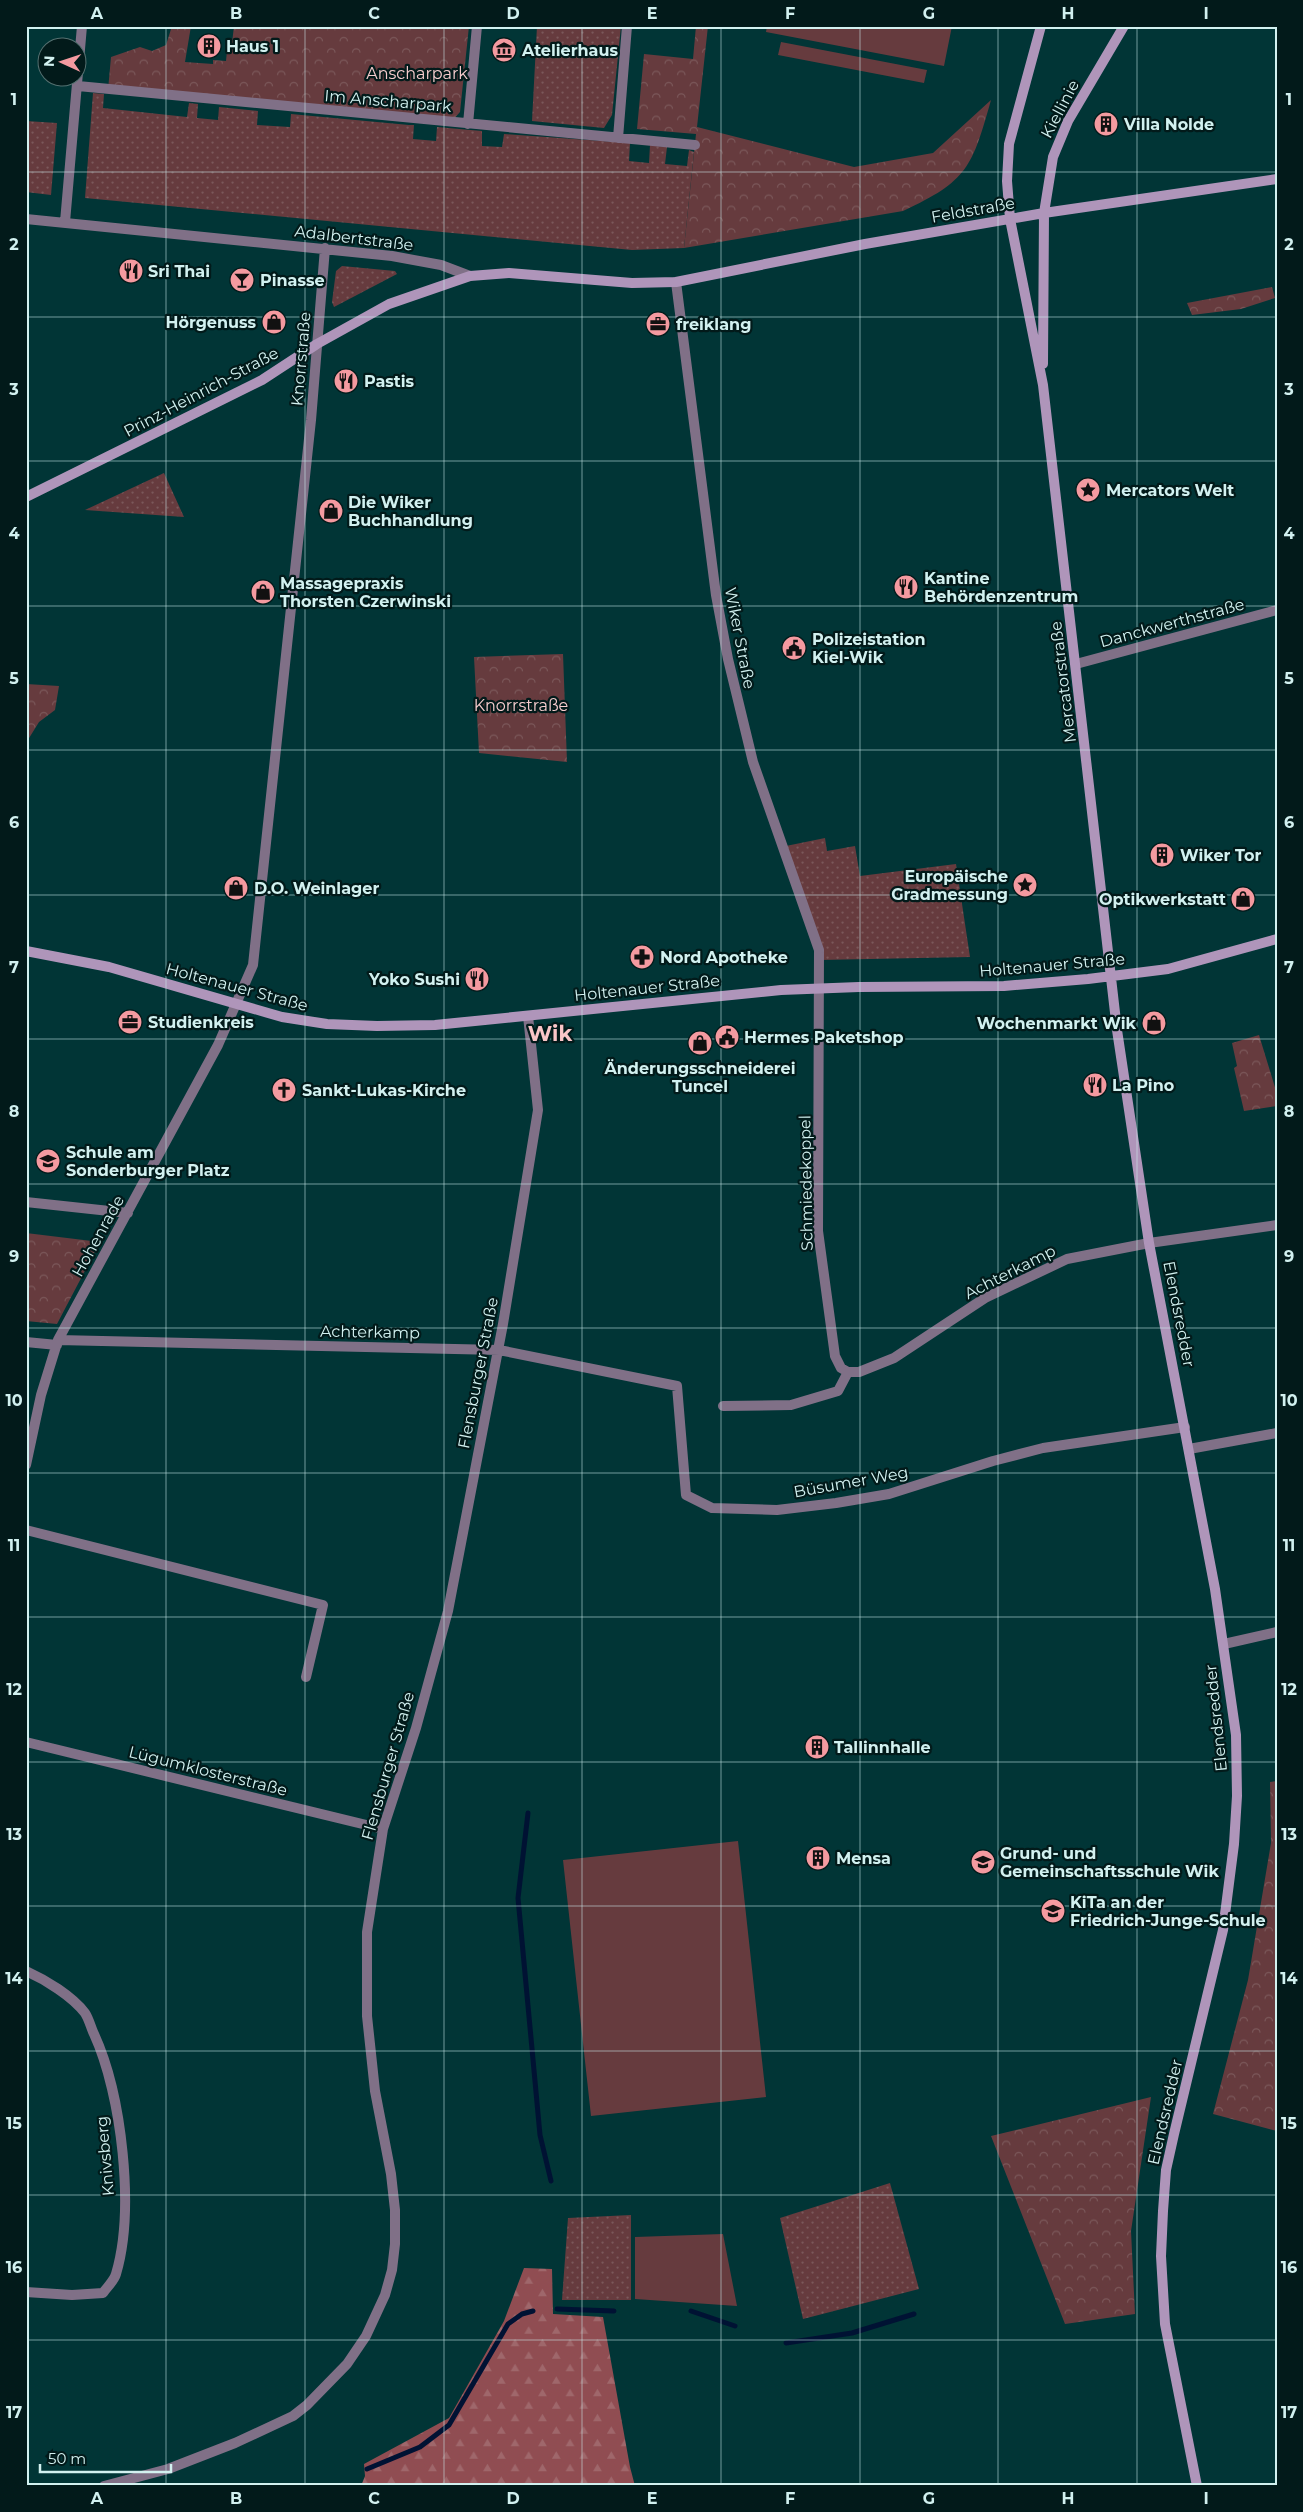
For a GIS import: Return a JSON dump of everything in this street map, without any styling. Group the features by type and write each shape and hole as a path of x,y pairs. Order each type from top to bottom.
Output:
{"main road":[{"name":"Kiellinie","path":"1010,219 1007,181 1009,144 1041,26"},
{"name":"Kiellinie","path":"1044,213 1053,157 1068,121 1124,26"},
{"name":"Feldstraße","path":"676,282 858,245 1044,213 1277,179"},
{"name":"Mercatorstraße","path":"1043,384 1044,213"},
{"name":"Mercatorstraße","path":"1010,219 1043,384 1111,976"},
{"name":"Adalbertstraße","path":"470,276 509,273 632,283 676,282"},
{"name":"Prinz-Heinrich-Straße","path":"26,497 262,380 317,344 389,304 470,276"},
{"name":"Holtenauer Straße","path":"26,950 109,967 290,1019 356,1026 435,1025 744,993 821,988 1004,986 1111,976 1168,969 1277,939"},
{"name":"Elendsredder","path":"1111,976 1116,1030 1149,1243 1185,1426 1224,1644 1236,1735 1237,1796 1234,1844 1219,1947 1166,2170 1162,2247 1165,2324 1197,2486"}],"street":[{"path":"468,124 477,26"},
{"path":"618,138 627,26"},
{"name":"Im Anscharpark","path":"88,87 695,145"},
{"path":"65,222 78,88"},
{"name":"Adalbertstraße","path":"26,219 392,256 441,265 470,276"},
{"name":"Knorrstraße","path":"236,1005 253,965 311,420 325,248"},
{"name":"Wiker Straße","path":"676,282 716,595 728,659 753,762 819,950 821,988"},
{"name":"Danckwerthstraße","path":"1076,664 1277,610"},
{"name":"Schmiedekoppel","path":"821,988 818,1231 835,1356 841,1368 848,1372"},
{"name":"Hohenrade","path":"26,1465 42,1394 57,1342 128,1213 236,1005"},
{"name":"Flensburger Straße","path":"104,2486 168,2469 234,2444 292,2416 307,2405 347,2364 366,2336 385,2295 392,2270 395,2244 395,2210 391,2174 375,2091 367,1998 366,1932 382,1829 416,1728 448,1611 498,1350 538,1110 528,1016"},
{"path":"26,1202 128,1213"},
{"name":"Achterkamp","path":"848,1372 859,1372 894,1358 985,1298 1067,1259 1149,1243 1277,1225"},
{"name":"Achterkamp","path":"26,1342 498,1350 677,1386"},
{"path":"723,1406 791,1404 838,1391 848,1372"},
{"name":"Büsumer Weg","path":"677,1386 686,1495 712,1508 777,1510 889,1494 993,1461 1043,1448 1185,1426"},
{"path":"1189,1449 1277,1434"},
{"path":"26,1530 323,1605 306,1677"},
{"path":"1224,1644 1277,1632"},
{"name":"Lügumklosterstraße","path":"26,1742 382,1829"},
{"name":"Knivsberg","path":"26,1971 59,1990 85,2013 102,2052 119,2119 125,2175 123,2232 116,2276 103,2293 72,2295 26,2292"}],"green space":[{"name":"Anscharpark","path":"172,26 191,26 185,62 213,64 213,60 226,61 227,51 231,52 234,26 469,26 460,112 451,122 108,90 111,57 140,47 152,51 166,45"},
{"path":"537,26 621,26 612,115 604,128 532,121"},
{"path":"696,26 708,26 697,127 854,167 933,153 991,100 972,157 954,180 942,190 903,211 684,248 696,134 637,129 644,54 693,59"},
{"path":"767,26 952,26 944,66 766,32"},
{"path":"781,42 927,70 924,83 778,55"},
{"path":"93,93 104,94 103,108 187,117 189,103 198,104 197,118 218,120 219,107 258,111 257,125 290,127 291,114 414,125 413,139 436,141 437,127 482,131 482,146 502,147 504,134 630,143 629,161 649,163 650,145 667,147 665,164 687,166 689,150 694,152 684,248 632,250 85,198"},
{"path":"26,121 57,123 51,195 26,192"},
{"path":"342,266 395,271 397,274 334,307 332,302 336,271"},
{"path":"1272,287 1275,298 1241,309 1192,315 1187,303"},
{"path":"164,473 184,517 85,510"},
{"name":"Knorrstraße","path":"563,654 567,762 479,753 474,657"},
{"path":"26,684 59,686 55,710 39,722 26,743"},
{"path":"825,838 827,851 855,846 860,876 956,864 970,957 820,960 781,847"},
{"path":"1259,1035 1277,1094 1277,1106 1244,1111 1234,1068 1237,1066 1232,1043"},
{"path":"26,1233 100,1242 57,1324 26,1321"},
{"path":"1277,1781 1277,2131 1213,2114 1248,1980 1271,1843 1270,1782"},
{"path":"738,1841 766,2097 591,2116 563,1860"},
{"path":"1151,2097 1131,2231 1135,2314 1065,2324 991,2136"},
{"path":"890,2183 919,2289 803,2319 780,2218"},
{"path":"631,2215 631,2300 562,2300 568,2218"},
{"path":"723,2234 737,2306 635,2299 635,2237"},
{"path":"524,2268 552,2269 553,2314 603,2317 635,2486 361,2486 365,2476 364,2464 449,2418 504,2321"}],"waterway":[{"path":"528,1813 518,1898 540,2135 551,2181"},
{"path":"557,2309 614,2311"},
{"path":"367,2469 420,2447 449,2425 508,2324 522,2314 533,2311"},
{"path":"691,2311 735,2326"},
{"path":"786,2343 852,2333 914,2314"}],"place":[{"name":"Haus 1","path":"209,46"},
{"name":"Atelierhaus","path":"504,50"},
{"name":"Villa Nolde","path":"1106,124"},
{"name":"Sri Thai","path":"131,271"},
{"name":"Pinasse","path":"242,280"},
{"name":"Hörgenuss","path":"274,322"},
{"name":"freiklang","path":"658,324"},
{"name":"Pastis","path":"346,381"},
{"name":"Mercators Welt","path":"1088,490"},
{"name":"Die Wiker Buchhandlung","path":"331,511"},
{"name":"Kantine Behördenzentrum","path":"906,587"},
{"name":"Massagepraxis Thorsten Czerwinski","path":"263,592"},
{"name":"Polizeistation Kiel-Wik","path":"794,648"},
{"name":"Wiker Tor","path":"1162,855"},
{"name":"Europäische Gradmessung","path":"1025,885"},
{"name":"D.O. Weinlager","path":"236,888"},
{"name":"Optikwerkstatt","path":"1243,899"},
{"name":"Nord Apotheke","path":"642,957"},
{"name":"Yoko Sushi","path":"477,979"},
{"name":"Studienkreis","path":"130,1022"},
{"name":"Wochenmarkt Wik","path":"1154,1023"},
{"name":"Hermes Paketshop","path":"727,1037"},
{"name":"Änderungsschneiderei Tuncel","path":"700,1043"},
{"name":"La Pino","path":"1095,1085"},
{"name":"Sankt-Lukas-Kirche","path":"284,1090"},
{"name":"Schule am Sonderburger Platz","path":"48,1161"},
{"name":"Tallinnhalle","path":"817,1747"},
{"name":"Mensa","path":"818,1858"},
{"name":"Grund- und Gemeinschaftsschule Wik","path":"983,1862"},
{"name":"KiTa an der Friedrich-Junge-Schule","path":"1053,1911"}],"district":[{"name":"Wik","path":"550,1033"}]}
